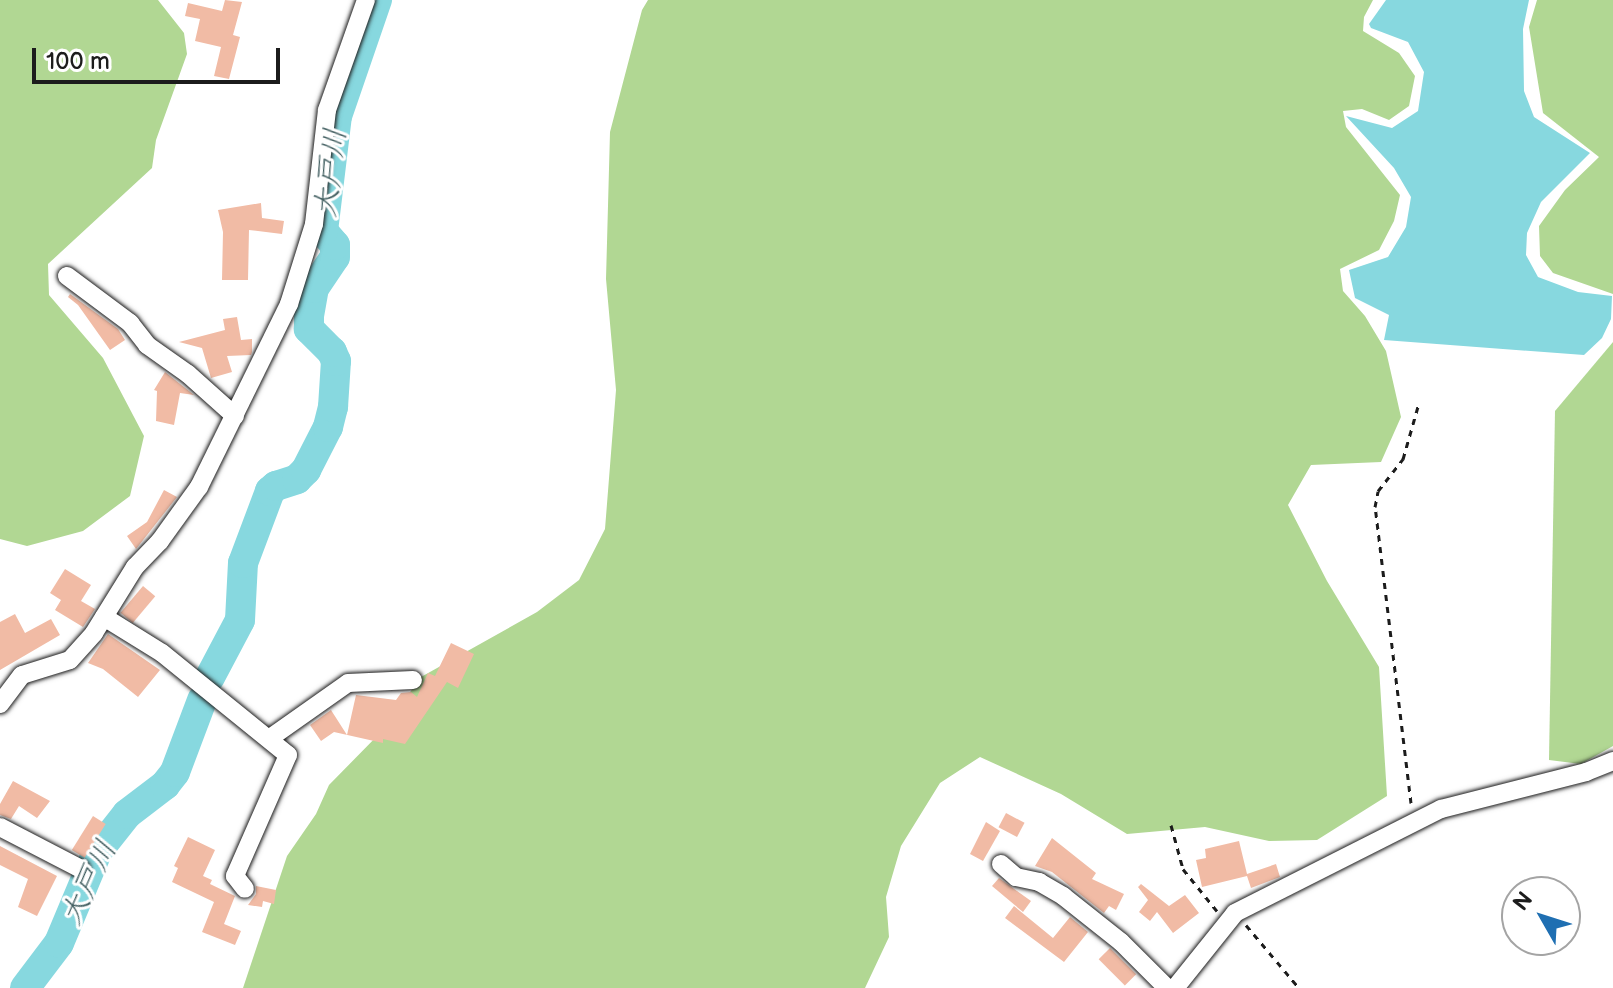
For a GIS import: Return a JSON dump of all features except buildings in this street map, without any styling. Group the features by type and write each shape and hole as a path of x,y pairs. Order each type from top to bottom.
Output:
{"street":[{"path":"0,704 8,678 70,660 104,617 135,567 160,541 199,487 289,304 314,224 327,110 359,3"},
{"path":"67,276 130,323 147,345 188,374 235,416"},
{"path":"104,617 162,653 211,696 270,738 288,755 235,876 245,889"},
{"path":"270,738 348,683 413,680"},
{"path":"1175,988 1232,918 1413,823 1441,809 1586,772 1613,761"},
{"path":"0,827 81,869"},
{"path":"1001,864 1016,877 1039,882 1063,896 1121,942 1167,988"}],"path":[{"path":"1413,823 1401,701 1385,612 1375,507 1378,491 1403,459 1419,403"},
{"path":"1171,825 1183,869 1203,898 1232,918 1299,988"}],"green space":[{"path":"0,0 158,0 184,33 187,54 156,140 152,168 48,264 49,295 103,358 144,436 130,496 83,531 27,546 0,539"},
{"path":"648,0 1373,0 1364,17 1363,31 1399,53 1415,76 1409,106 1389,120 1362,109 1343,111 1346,127 1400,195 1394,221 1379,250 1340,269 1343,291 1365,316 1386,351 1401,417 1381,462 1311,465 1288,505 1327,581 1379,667 1387,796 1317,840 1269,841 1205,827 1127,834 1061,794 980,757 940,783 901,846 886,897 889,937 865,988 243,988 287,856 316,814 329,785 382,731 421,677 537,612 579,580 605,529 616,390 606,279 610,132 642,10"},
{"path":"1537,0 1613,0 1613,294 1553,273 1540,256 1539,226 1565,190 1599,157 1543,113 1529,27"},
{"path":"1613,342 1613,746 1581,764 1549,760 1555,411"}],"water":[{"path":"1386,0 1529,0 1523,29 1524,91 1534,117 1590,153 1541,202 1527,233 1526,255 1538,277 1578,292 1612,296 1611,319 1602,338 1584,355 1384,340 1389,315 1355,298 1349,270 1388,257 1406,227 1411,197 1394,168 1346,116 1392,128 1418,111 1424,72 1408,42 1371,28 1369,24"}],"waterway":[{"name":"大戸川","path":"210,677 240,620 243,563 270,491 297,479 306,470 328,427 333,407 336,361 332,352 309,329 309,316 314,288 335,257 335,245 323,231 337,116 377,0"},
{"name":"大戸川","path":"25,988 59,943 97,852 127,814 165,785 175,772 202,700"}]}
